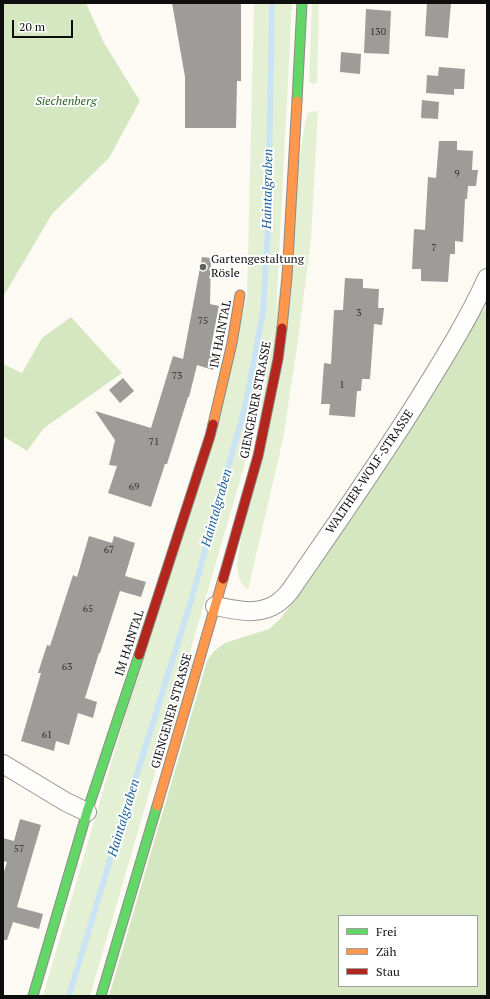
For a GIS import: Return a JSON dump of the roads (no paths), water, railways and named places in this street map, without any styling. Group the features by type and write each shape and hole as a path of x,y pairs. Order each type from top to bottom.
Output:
{"main road":[{"name":"GIENGENER STRASSE","path":"101,996 258,456 278,359 287,277 302,3"},
{"name":"IM HAINTAL","path":"33,996 87,812 210,436 232,343 240,295"}],"street":[{"name":"WALTHER-WOLF-STRASSE","path":"215,606 245,612 257,611 268,608 280,602 290,591 410,413 447,355 469,316 487,278"},
{"path":"3,764 66,802 87,812"}],"waterway":[{"name":"Haintalgraben","path":"69,996 191,601 246,403 263,312 268,228 272,3"}],"place":[{"name":"Gartengestaltung Rösle","path":"203,267"}],"park label":[{"name":"Siechenberg","path":"66,102"}]}
